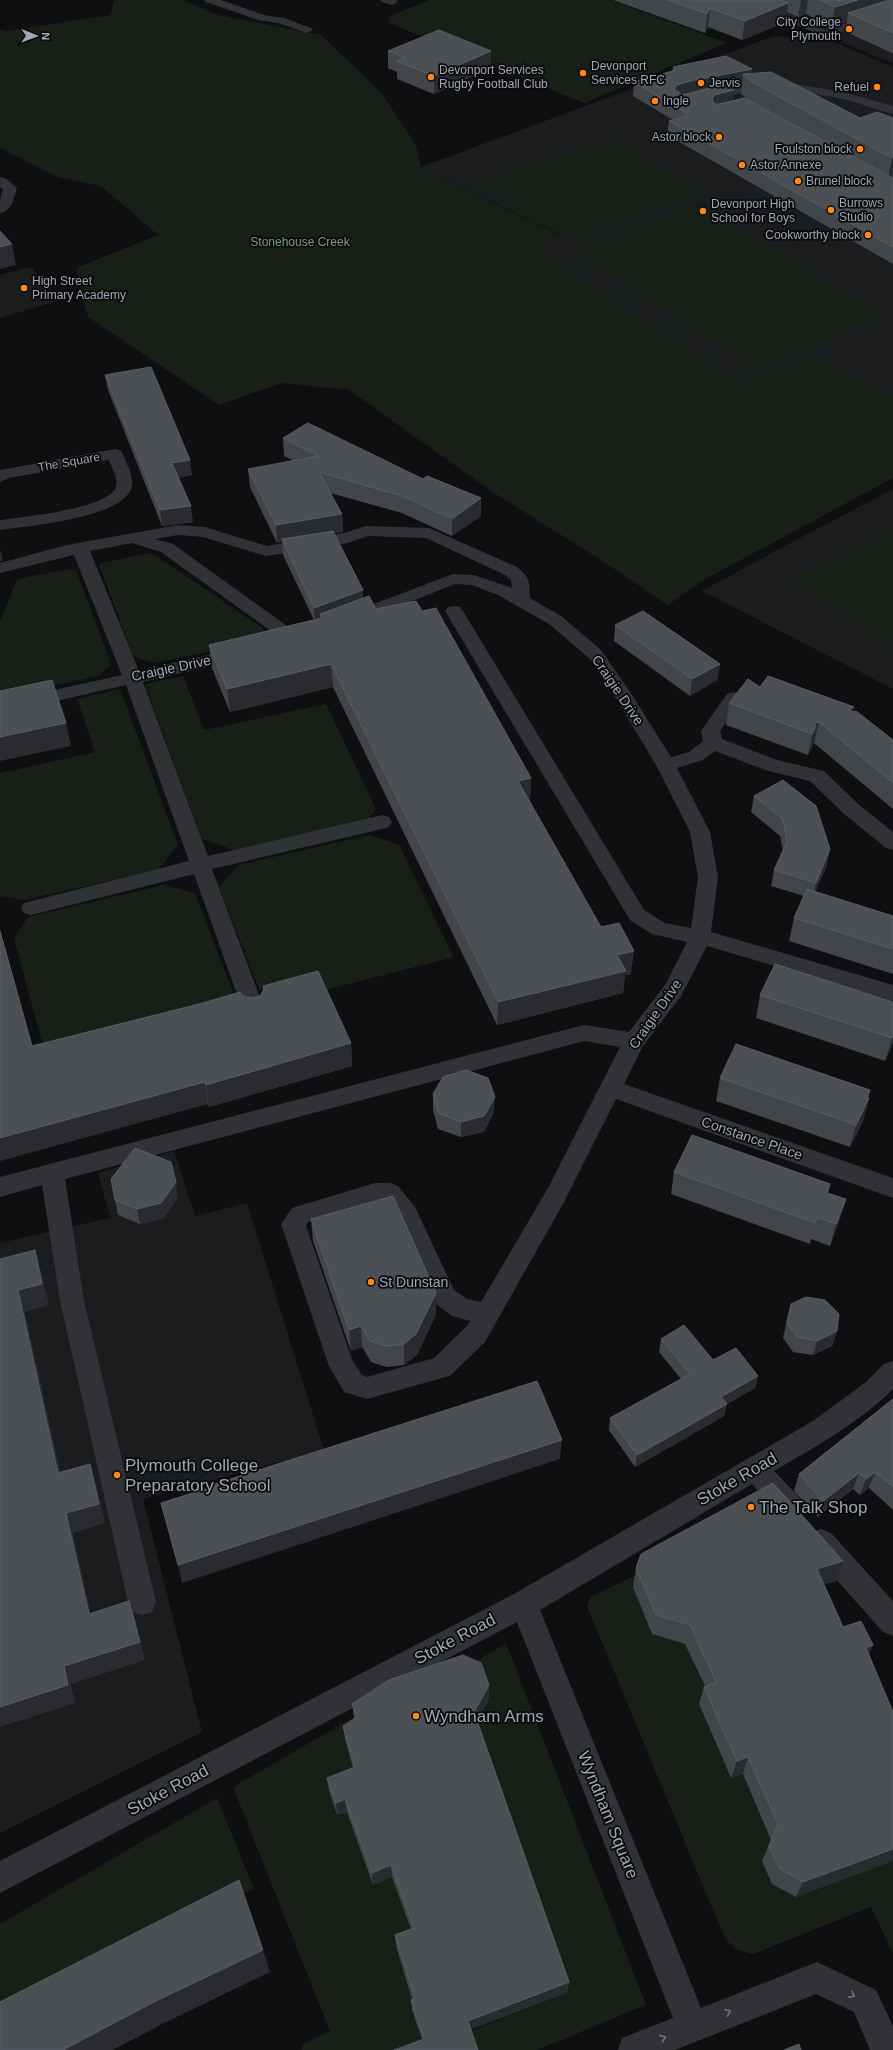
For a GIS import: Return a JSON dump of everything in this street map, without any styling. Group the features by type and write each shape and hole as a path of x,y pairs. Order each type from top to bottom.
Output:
{"street":[{"path":"223,5 236,0"},
{"path":"745,0 825,34 893,11"},
{"path":"208,5 223,5 262,18 280,20 307,30"},
{"path":"786,86 796,96 809,102"},
{"path":"694,99 744,88 786,86 824,91 893,110"},
{"path":"727,91 739,101"},
{"path":"0,181 10,188 5,206 0,209"},
{"name":"The Square","path":"0,477 4,474 115,454 125,480 122,492 111,501 89,510 0,526"},
{"path":"0,568 67,550 82,549 83,546 178,530 205,532 266,551 348,538 366,531 430,533 511,571 520,578 521,600"},
{"path":"133,538 167,548 302,637 276,646"},
{"path":"82,549 81,552 132,677 254,1011"},
{"name":"Craigie Drive","path":"331,626 453,579 474,580 504,591 521,600 555,620 595,654 626,698 666,765 700,832 708,876 700,938 673,990 634,1041 556,1195 486,1314 476,1334 442,1367 367,1388 353,1384 342,1366 293,1224 300,1215 376,1193 390,1193 406,1214 445,1297 461,1308 486,1314"},
{"path":"454,611 637,915 659,929 723,942 893,993"},
{"name":"Craigie Drive","path":"0,708 253,650"},
{"path":"713,743 710,731 734,698"},
{"path":"666,765 696,756 713,743"},
{"path":"713,743 772,766 817,776 850,808 893,843"},
{"path":"31,908 201,865 382,822"},
{"path":"0,1187 584,1033 634,1041"},
{"name":"Constance Place","path":"610,1088 893,1188"},
{"path":"52,1173 72,1301 142,1602"},
{"name":"Stoke Road","path":"0,1878 524,1604 822,1429 875,1390 893,1372"},
{"path":"754,1469 893,1622"},
{"name":"Wyndham Square","path":"524,1604 692,2026"},
{"path":"634,2050 817,1978 865,2001 887,2050"}],"shaded area":[{"name":"City College Plymouth","path":"726,0 893,0 893,63 793,23"},
{"name":"Devonport High School for Boys","path":"774,36 830,40 893,67 893,397 814,355 741,382 532,246 562,235 421,167"},
{"name":"High Street Primary Academy","path":"31,267 60,300 0,318 0,275"},
{"path":"893,489 893,689 702,591 796,540"},
{"name":"Plymouth College Preparatory School","path":"174,1151 195,1216 247,1203 324,1450 143,1499 202,1732 0,1833 0,1243 110,1218 98,1173"}],"green space":[{"name":"Stonehouse Creek","path":"115,0 183,0 217,15 321,35 381,92 416,145 421,167 562,236 533,246 741,382 814,355 893,397 893,478 702,581 668,605 601,560 494,493 349,390 282,383 219,405 88,317 76,268 158,235 101,186 57,177 0,148 0,29 5,31 110,15"},
{"name":"Devonport Services RFC","path":"429,0 612,0 727,43 584,103 389,23 388,17"},
{"path":"614,138 707,193 577,238 470,182"},
{"path":"698,204 888,317 753,370 568,249"},
{"path":"893,529 893,649 791,579"},
{"path":"148,553 156,556 264,629 266,634 262,641 159,662 149,662 133,656 99,564"},
{"path":"68,569 76,570 110,661 109,667 98,676 0,697 0,621 16,582 18,579"},
{"path":"183,676 204,730 326,704 376,809 368,819 234,850 202,839 145,684"},
{"path":"120,689 178,845 158,870 24,900 0,896 0,773 95,752 77,699"},
{"path":"370,835 399,845 454,957 287,1000 259,989 219,887 238,865"},
{"path":"163,885 195,893 234,995 47,1061 14,938 28,917"},
{"path":"638,1574 683,1637 711,1700 731,1778 743,1774 753,1797 893,1861 893,1954 871,1907 753,1954 737,1950 725,1939 587,1606 590,1597"},
{"path":"506,1643 646,2005 537,2050 474,2050 468,2032 567,1993 471,1718 463,1669"},
{"path":"354,1717 402,1740 329,1791 337,1815 416,1784 356,1828 363,1856 373,1884 440,1859 479,1946 424,2046 416,2050 302,2050 301,2045 330,2031 233,1787"},
{"path":"217,1798 254,1889 0,2006 0,1924"}],"building":[{"path":"668,0 780,0 788,3 745,21 710,8 707,14"},
{"path":"820,0 858,0 835,7"},
{"path":"893,0 893,33 848,13"},
{"path":"439,30 491,51 434,76 396,61 405,58 388,51"},
{"path":"726,56 752,69 690,81 677,85 674,89 682,95 726,84 734,90 714,95 712,100 715,104 744,98 893,178 893,247 669,121 689,115 634,82 676,70 673,67"},
{"path":"771,72 860,118 877,112 893,118 893,157 892,158 752,82 743,74"},
{"path":"0,231 12,244 0,247"},
{"path":"151,367 190,460 172,463 191,506 160,510 105,375"},
{"path":"308,423 423,479 427,476 481,498 452,519 402,496 319,472 342,514 276,525 248,469 318,456 283,438"},
{"path":"333,531 363,590 314,608 282,539"},
{"path":"369,596 376,609 416,601 422,611 436,608 531,778 518,781 601,927 619,923 634,951 617,955 626,971 498,1002 331,664 227,689 209,645 322,618 320,614"},
{"path":"643,611 720,664 692,679 615,625"},
{"path":"768,676 854,707 849,709 853,712 856,711 893,740 893,783 819,722 814,724 816,726 812,734 729,703 748,679 760,687"},
{"path":"52,680 66,723 0,737 0,691"},
{"path":"783,780 816,806 830,849 816,883 774,870 787,842 783,819 754,796"},
{"path":"807,889 893,916 893,949 794,918"},
{"path":"0,931 32,1046 203,1003 240,992 243,996 251,998 260,996 264,989 263,986 318,971 351,1043 206,1085 205,1082 0,1138"},
{"path":"775,964 893,1002 892,1038 760,995"},
{"path":"736,1044 870,1090 867,1098 869,1098 856,1125 720,1078"},
{"path":"466,1070 488,1078 495,1097 484,1116 461,1122 438,1113 433,1094 443,1077"},
{"path":"692,1135 830,1184 827,1193 846,1199 836,1224 817,1217 815,1223 674,1172"},
{"path":"135,1148 171,1162 176,1182 161,1203 137,1209 115,1200 111,1179"},
{"name":"St Dunstan","path":"393,1196 436,1293 416,1334 404,1344 385,1346 370,1341 361,1326 349,1330 311,1219"},
{"path":"35,1250 42,1284 18,1290 58,1473 90,1464 99,1504 66,1513 89,1614 129,1601 140,1642 64,1666 68,1685 0,1707 0,1259"},
{"path":"806,1297 825,1300 839,1314 837,1331 817,1341 797,1337 787,1323 791,1304"},
{"path":"684,1325 713,1360 736,1348 758,1376 721,1397 727,1404 637,1455 610,1418 690,1374 661,1339"},
{"path":"537,1381 562,1440 178,1565 161,1503 215,1486 215,1484"},
{"path":"893,1399 893,1487 875,1472 866,1479 859,1473 823,1501 799,1474"},
{"path":"773,1483 843,1561 817,1569 843,1627 861,1621 873,1645 866,1648 893,1712 893,1849 803,1882 779,1868 769,1846 778,1824 748,1757 737,1761 728,1742 704,1687 716,1682 690,1625 656,1615 636,1568 641,1554"},
{"path":"463,1655 481,1663 489,1685 474,1712 569,1982 468,2021 478,2050 394,2050 424,2039 411,2000 415,1998 395,1935 414,1928 391,1865 372,1873 345,1799 336,1803 327,1778 355,1767 343,1726 357,1717 352,1704 389,1680"},
{"path":"239,1880 263,1950 154,2002 63,2050 0,2050 0,2002"},
{"path":"799,2044 801,2050 784,2050"}],"place":[{"name":"City College Plymouth","path":"849,29"},
{"name":"Devonport Services RFC","path":"583,73"},
{"name":"Devonport Services Rugby Football Club","path":"431,77"},
{"name":"Jervis","path":"701,83"},
{"name":"Refuel","path":"877,87"},
{"name":"Ingle","path":"655,101"},
{"name":"Astor block","path":"719,137"},
{"name":"Foulston block","path":"860,149"},
{"name":"Astor Annexe","path":"742,165"},
{"name":"Brunel block","path":"798,181"},
{"name":"Burrows Studio","path":"831,210"},
{"name":"Devonport High School for Boys","path":"703,211"},
{"name":"Cookworthy block","path":"868,235"},
{"name":"High Street Primary Academy","path":"24,288"},
{"name":"St Dunstan","path":"371,1282"},
{"name":"Plymouth College Preparatory School","path":"117,1475"},
{"name":"The Talk Shop","path":"751,1507"},
{"name":"Wyndham Arms","path":"416,1716"}]}
